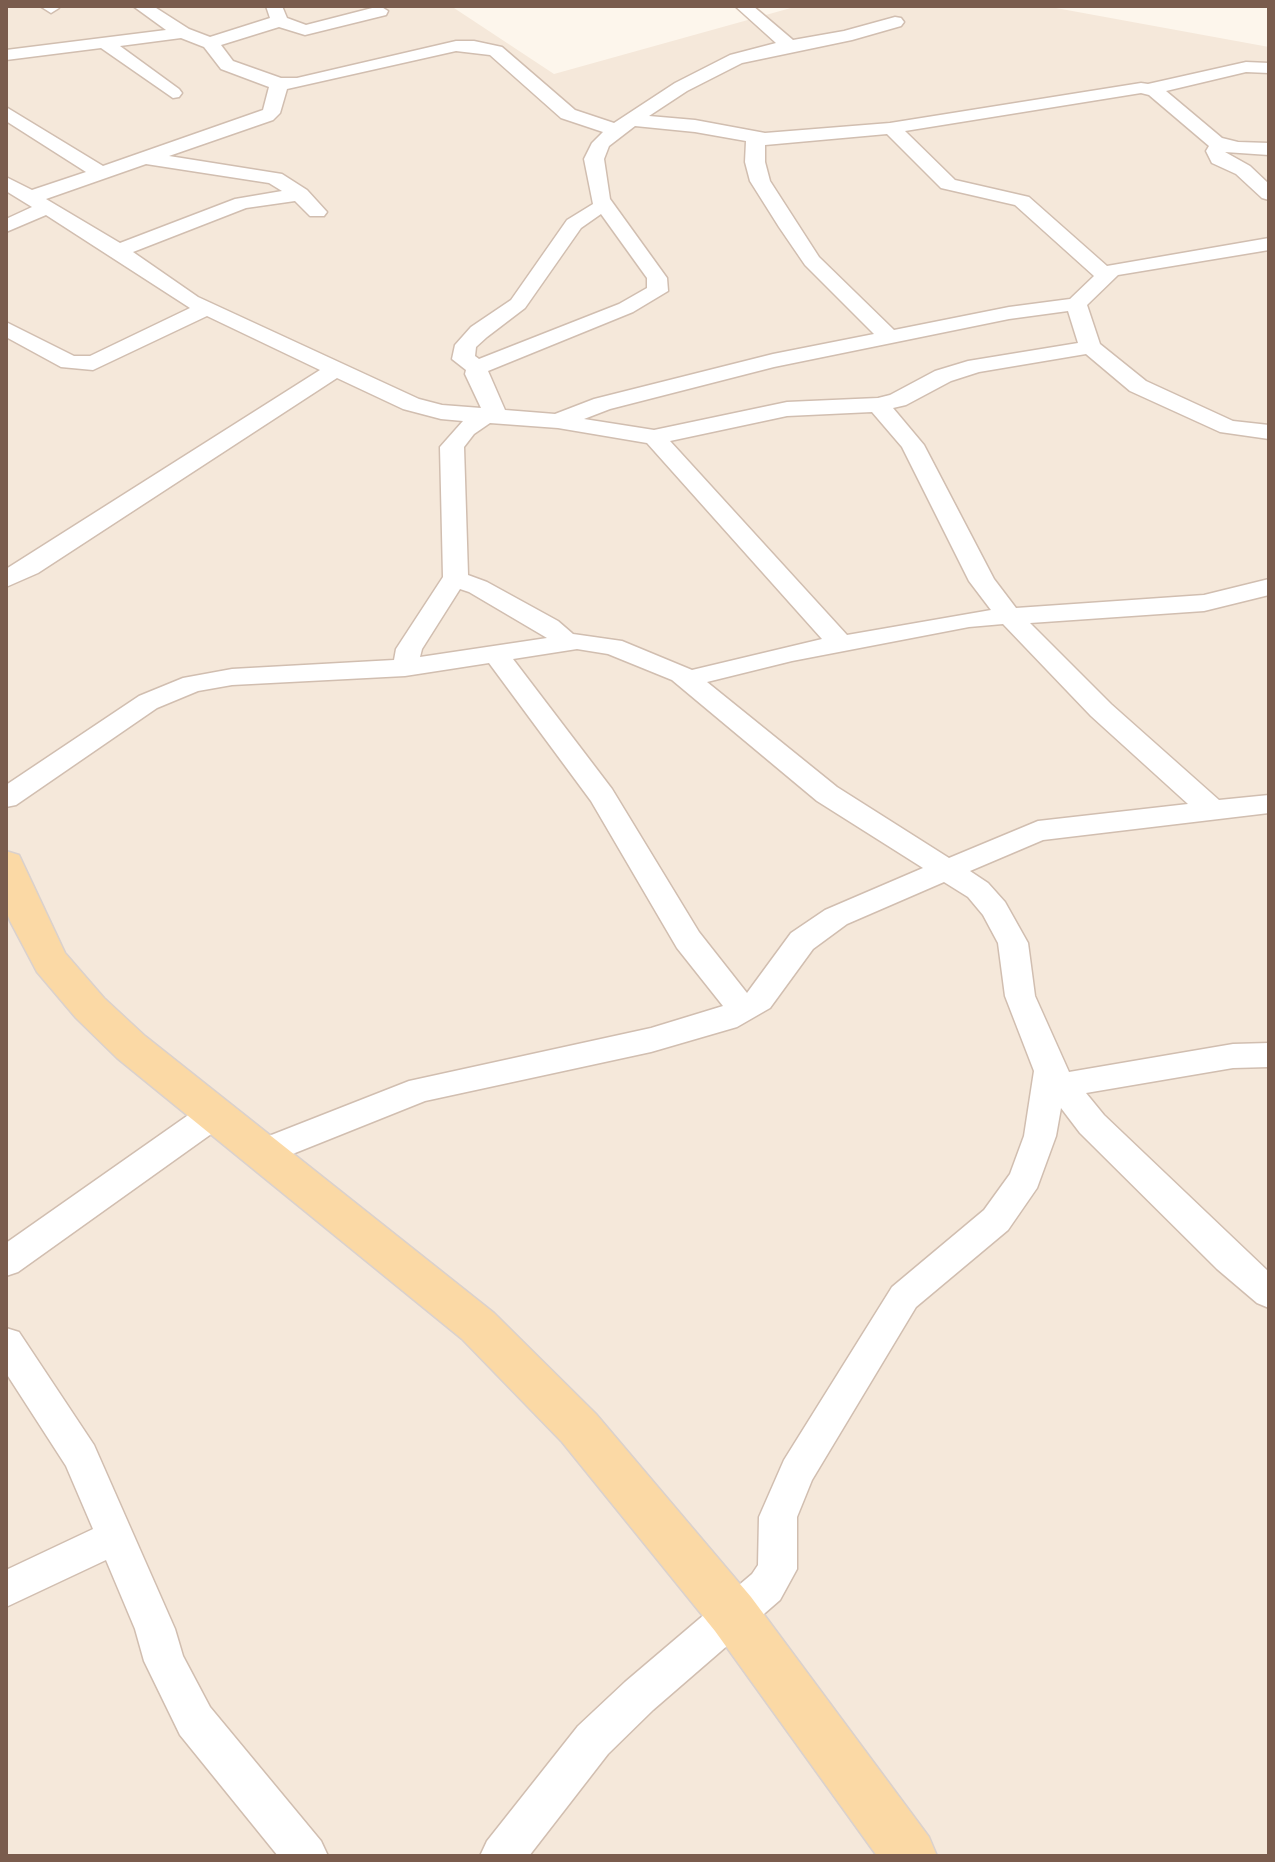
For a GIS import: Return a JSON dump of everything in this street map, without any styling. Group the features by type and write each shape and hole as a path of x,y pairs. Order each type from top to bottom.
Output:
{"main road":[{"path":"6,864 29,921 51,962 90,1008 131,1047 478,1326 579,1428 733,1614 910,1856"}],"street":[{"path":"141,6 183,33 210,43 227,65 279,84 297,83 456,46 474,46 496,51 568,114 624,125 695,126 756,139 896,129 948,184 1022,201 1107,276"},
{"path":"743,6 789,46"},
{"path":"210,43 276,13 305,30 380,11"},
{"path":"605,206 589,212 574,224 518,304 466,345 463,359 478,367 626,308 658,291 660,284 657,278 600,199 594,159 601,143 624,125 681,87 736,59 757,52 846,36 895,22"},
{"path":"6,55 183,33"},
{"path":"105,43 173,93"},
{"path":"896,129 901,125 981,112 1131,89 1150,89 1246,67 1269,68"},
{"path":"6,226 40,202 101,173 266,116 271,113 279,84"},
{"path":"1150,89 1215,142 1269,149"},
{"path":"6,113 101,173"},
{"path":"756,139 755,162 760,181 789,227 812,261 889,337"},
{"path":"1223,145 1215,151 1219,159 1243,170 1269,194"},
{"path":"140,160 190,163 275,178 300,194 317,212"},
{"path":"6,183 207,308 411,404 441,412 558,421 654,437 787,409 878,405 898,400 943,376 976,366 1090,347"},
{"path":"118,251 242,203 300,194"},
{"path":"558,421 602,404 688,382 889,337 1009,313 1076,304 1107,276 1121,268 1269,244"},
{"path":"1076,304 1090,347 1138,386 1228,427 1269,432"},
{"path":"6,328 69,362 93,363 207,308"},
{"path":"478,367 476,374 490,418"},
{"path":"6,579 29,568 336,369"},
{"path":"878,405 912,445 982,581 1008,615 1101,710 1214,812"},
{"path":"405,668 409,649 445,590 456,579 452,447 466,429 490,418"},
{"path":"654,437 841,644"},
{"path":"456,579 478,587 549,627 569,643"},
{"path":"687,679 969,619 1204,603 1269,587"},
{"path":"6,798 148,702 192,684 232,677 405,668 577,641 613,647 650,660 687,679 827,794 978,890 995,909 1013,943 1020,996 1056,1078 1092,1124 1229,1259 1269,1293"},
{"path":"497,655 602,796 688,940 744,1011"},
{"path":"263,1152 420,1090 688,1031 744,1011 759,1000 802,941 818,928 836,917 1038,831 1269,804"},
{"path":"1056,1078 1233,1056 1269,1055"},
{"path":"502,1856 593,1740 639,1696 766,1587 777,1569 778,1517 797,1472 904,1297 996,1220 1025,1179 1056,1078"},
{"path":"6,1262 216,1113"},
{"path":"6,1343 81,1457 155,1629 164,1661 195,1721 306,1856"},
{"path":"6,1589 115,1537"}],"shaded area":[{"path":"6,6 451,6 554,74 798,6 1045,6 1269,47 1269,1856 6,1856"}]}
